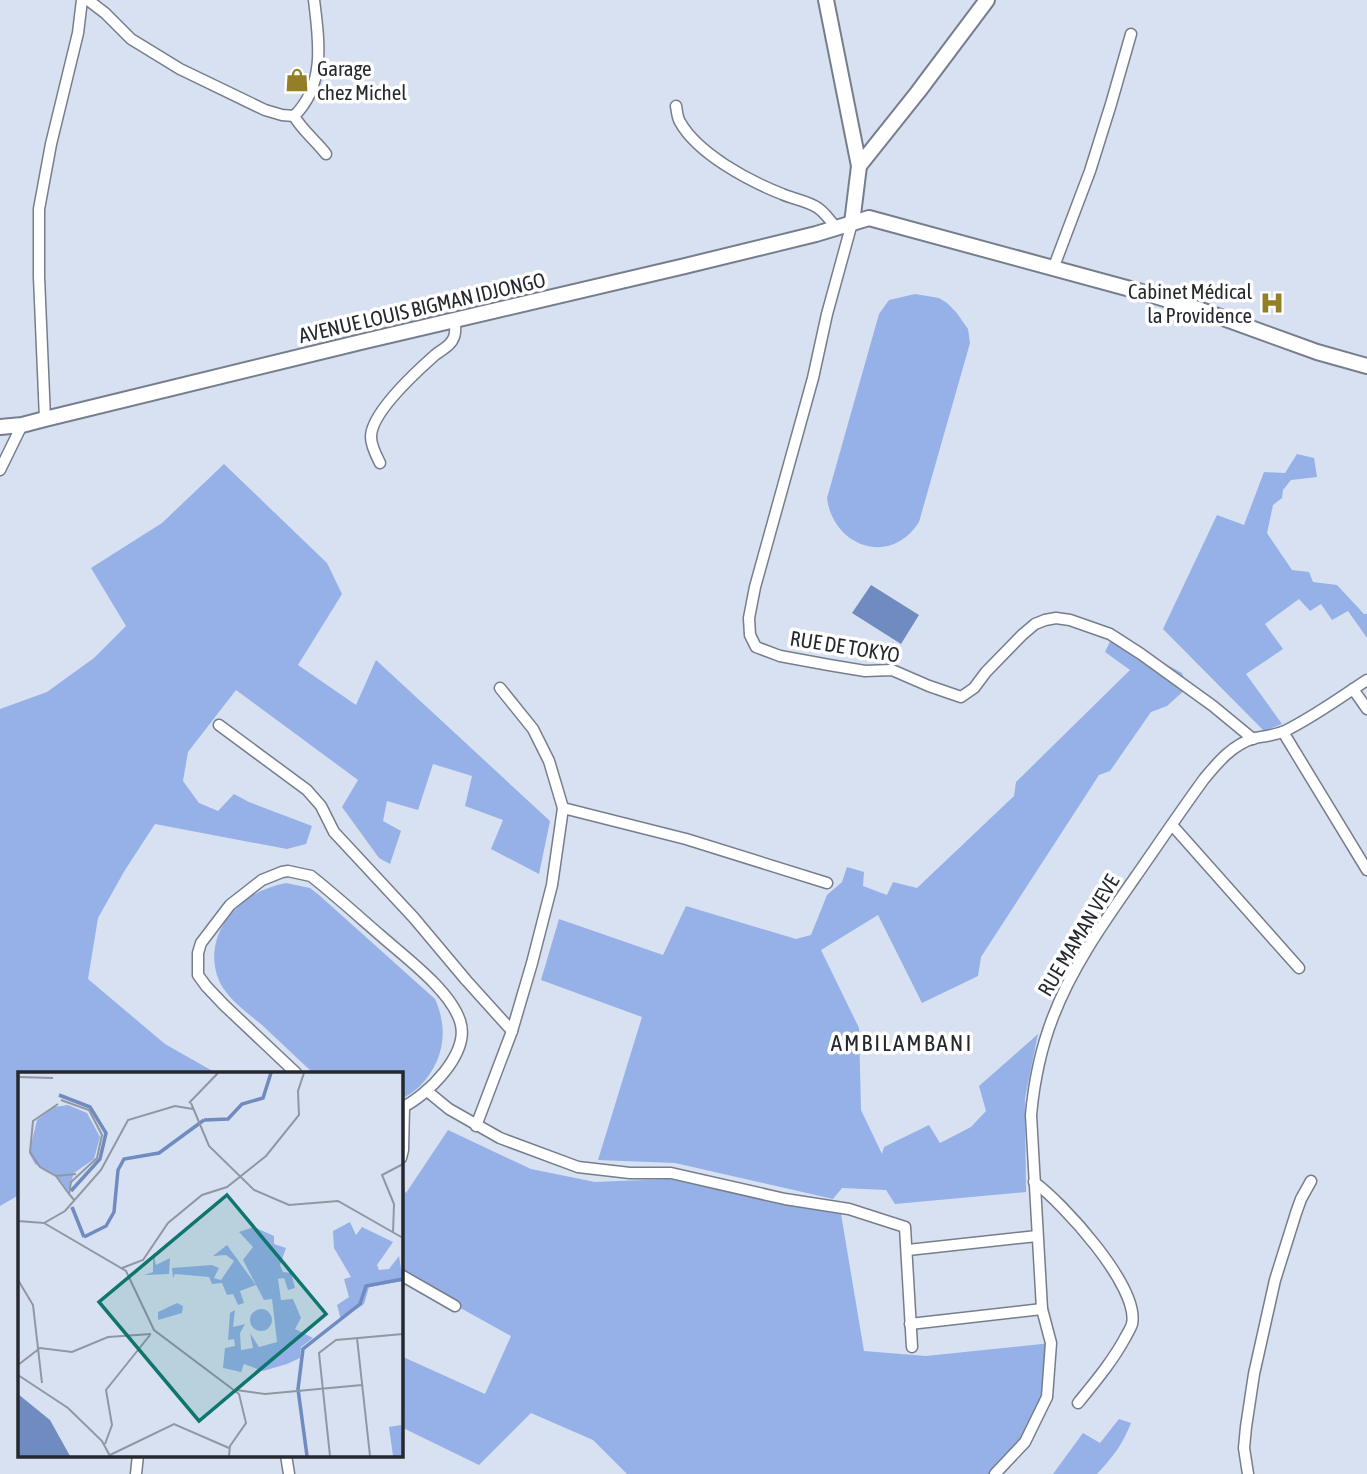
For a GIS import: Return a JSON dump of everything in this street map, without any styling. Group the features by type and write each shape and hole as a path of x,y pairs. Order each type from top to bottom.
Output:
{"main road":[{"path":"825,0 859,166 852,223"},
{"path":"859,166 987,0"},
{"name":"AVENUE LOUIS BIGMAN IDJONGO","path":"0,427 22,425 170,387 599,287 869,218 1145,293 1317,352 1367,366"}],"street":[{"path":"45,419 38,209 78,33 82,0"},
{"path":"88,0 131,39 170,63 265,110 294,116 301,109 315,83 319,45 314,0"},
{"path":"1053,269 1090,171 1131,34"},
{"path":"676,106 678,120 686,130 723,164 758,184 817,207 836,228"},
{"path":"294,116 300,127 312,136 326,154"},
{"name":"RUE DE TOKYO","path":"852,223 813,378 755,587 749,618 750,635 757,647 780,656 829,665 865,671 892,670 961,697 974,688 1004,653 1035,624 1056,618 1070,620 1110,634 1141,654 1213,706 1253,739"},
{"path":"380,463 370,440 374,423 409,380 448,346 454,337 455,320"},
{"path":"0,470 22,425"},
{"name":"RUE MAMAN VEVE","path":"995,1474 1025,1442 1047,1397 1051,1343 1042,1309 1031,1115 1034,1088 1052,1018 1066,988 1112,910 1218,762 1233,749 1253,739 1283,732 1367,680"},
{"path":"476,1126 512,1031 532,963 552,886 563,808 549,761 533,729 500,688"},
{"path":"1353,688 1367,709"},
{"path":"219,725 307,790 321,806 334,832 414,918 512,1031"},
{"path":"1283,732 1367,870"},
{"path":"563,808 686,839 827,883"},
{"path":"1171,825 1299,968"},
{"path":"295,1072 224,1005 198,975 201,943 230,905 262,880 288,871 311,876 326,888 424,974 452,1004 461,1024 460,1042 450,1067 427,1091 402,1108"},
{"path":"427,1091 476,1126 500,1138 578,1167 630,1173 671,1173 785,1199 849,1209 905,1227 912,1348"},
{"path":"1248,1474 1244,1448 1254,1374 1275,1280 1301,1199 1311,1181"},
{"path":"1034,1182 1049,1193 1096,1246 1124,1289 1132,1311 1132,1324 1117,1352 1078,1403"},
{"path":"908,1250 1037,1236"},
{"path":"402,1276 456,1306"},
{"path":"910,1324 1042,1309"},
{"path":"136,1474 138,1456"},
{"path":"286,1456 289,1474"}],"shaded area":[{"path":"915,294 939,298 947,303 968,329 970,343 919,522 907,536 894,544 879,547 865,545 851,539 840,529 827,498 879,314 889,300"},
{"path":"1297,454 1314,458 1317,477 1291,480 1283,490 1282,498 1273,505 1267,533 1292,570 1309,572 1313,582 1337,585 1367,614 1367,638 1348,611 1332,620 1321,604 1310,611 1299,599 1265,624 1283,649 1246,674 1282,724 1264,731 1163,629 1217,515 1244,525 1264,472 1285,473"},
{"path":"224,464 327,563 342,594 298,665 356,705 376,660 550,821 539,874 491,849 503,820 465,806 472,776 433,764 418,810 387,801 383,821 401,831 390,864 379,858 342,807 358,780 236,690 188,752 183,781 199,803 218,811 234,794 312,826 306,844 287,849 155,824 98,918 88,979 165,1044 214,1072 18,1072 18,1196 0,1206 0,709 47,692 94,658 126,626 91,568 162,523"},
{"path":"871,585 919,615 901,644 852,613"},
{"path":"1113,635 1182,673 1188,687 1167,706 1151,712 1110,771 1099,775 981,957 978,976 922,1003 878,915 821,950 859,1028 861,1110 882,1154 884,1147 929,1125 940,1143 971,1127 986,1111 979,1086 1038,1034 1025,1098 1026,1192 895,1204 886,1190 842,1188 833,1199 675,1163 598,1160 642,1017 541,980 559,919 663,955 686,906 796,939 811,935 827,895 842,882 847,867 864,872 863,886 887,895 893,882 917,888 1014,796 1016,782 1130,670 1105,652"},
{"path":"286,883 310,888 435,999 442,1022 442,1045 428,1076 414,1091 402,1099 402,1072 312,1072 226,992 215,964 218,935 234,911 247,899"},
{"path":"448,1130 531,1169 595,1182 668,1179 841,1214 864,1351 926,1356 1051,1343 1047,1397 1025,1442 995,1474 627,1474 593,1440 531,1413 479,1465 402,1427 402,1356 485,1394 511,1336 402,1276 402,1187 406,1193"},
{"path":"1119,1419 1131,1423 1117,1450 1097,1474 1053,1474 1083,1433 1100,1443"}],"place":[{"name":"Garage chez Michel","path":"297,80"},
{"name":"Cabinet Médical la Providence","path":"1272,303"}],"district":[{"name":"AMBILAMBANI","path":"902,1043"}]}
